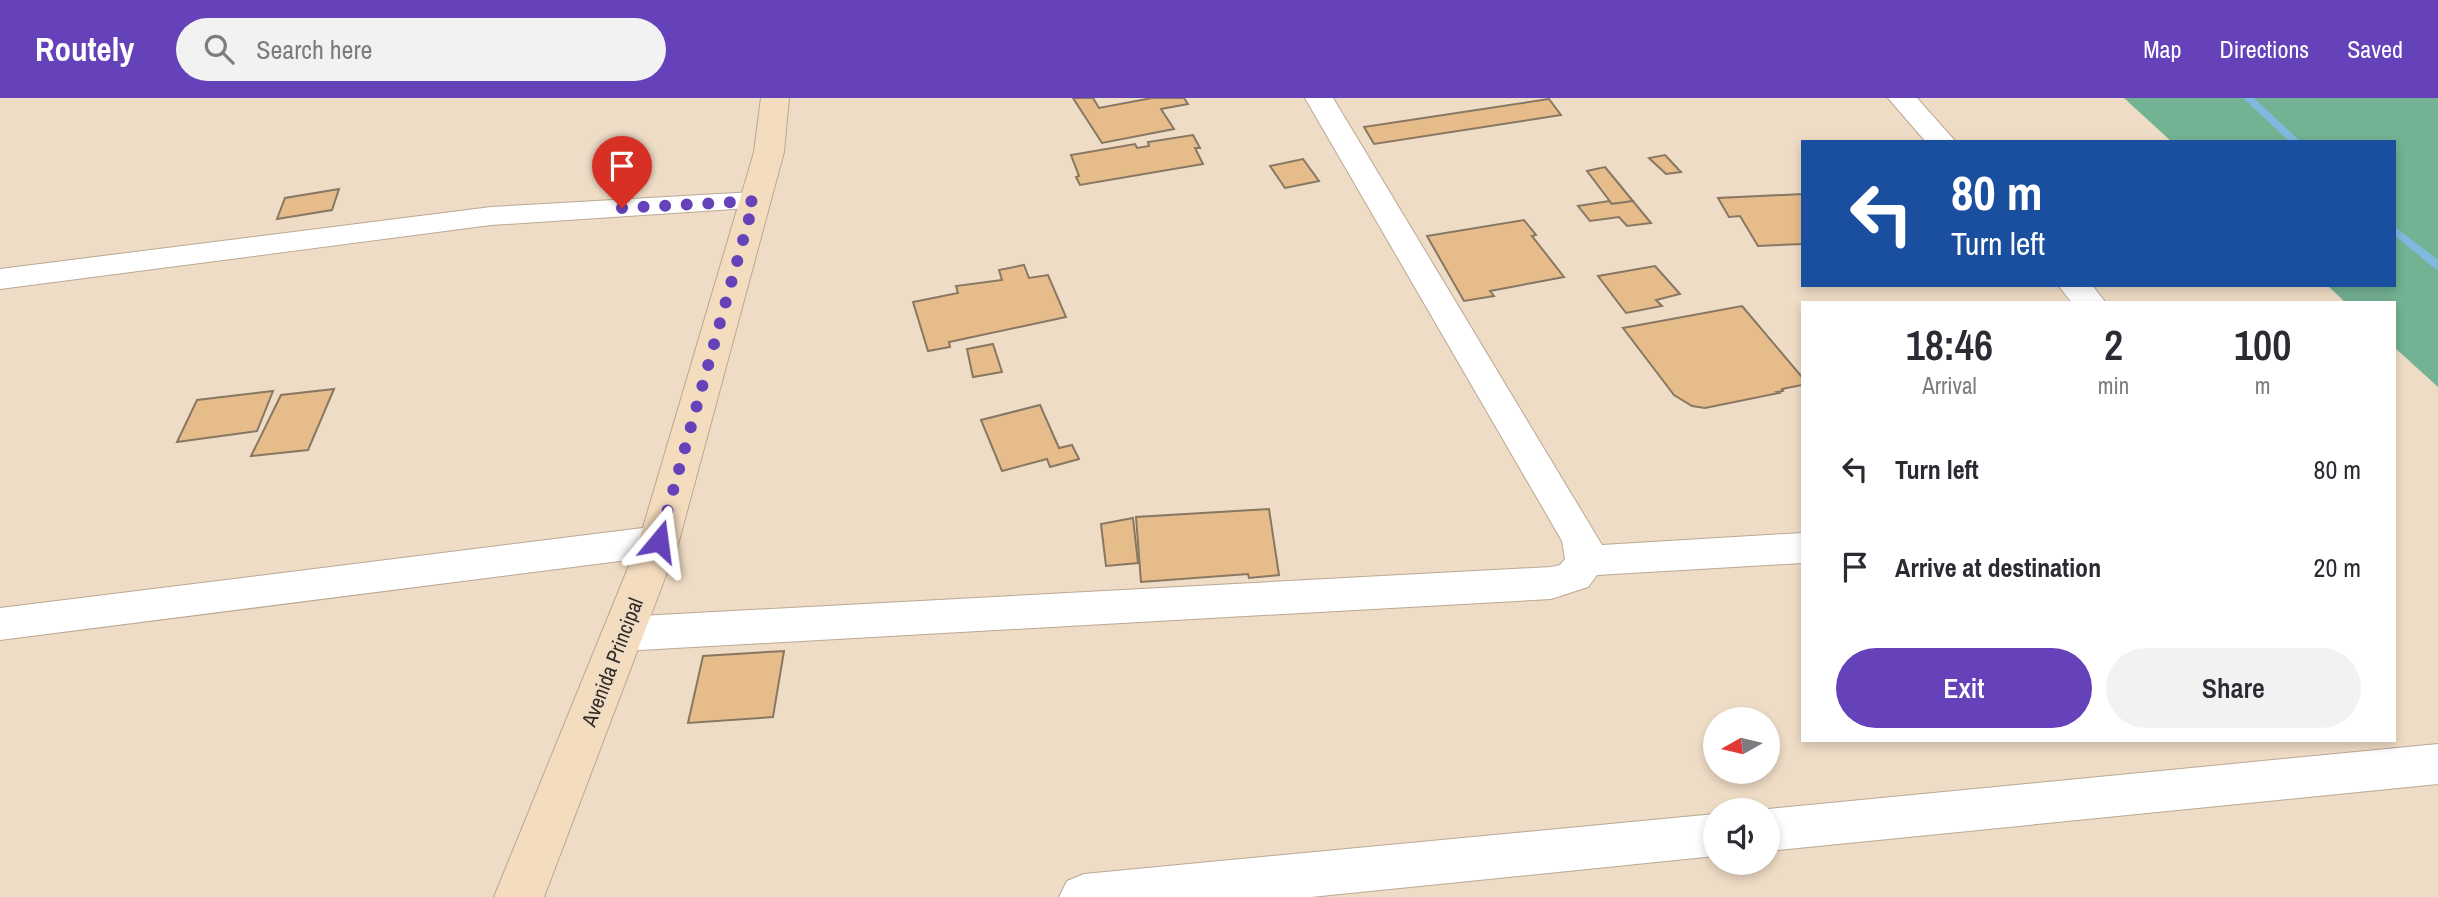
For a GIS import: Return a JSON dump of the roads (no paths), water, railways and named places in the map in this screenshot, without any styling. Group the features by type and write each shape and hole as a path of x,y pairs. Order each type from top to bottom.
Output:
{"street":[{"name":"Avenida Principal","path":"519,897 659,541 769,152 775,98"},
{"path":"1319,98 1582,541 1586,561"},
{"path":"1902,98 1940,140"},
{"path":"0,279 491,216 754,201"},
{"path":"2076,287 2088,301"},
{"path":"0,624 659,541"},
{"path":"622,634 1551,583 1574,576 1586,561 1801,548"},
{"path":"1780,829 2438,764"},
{"path":"1084,897 1703,836"}],"waterway":[{"path":"2248,98 2294,140"},
{"path":"2396,231 2438,266"}]}
